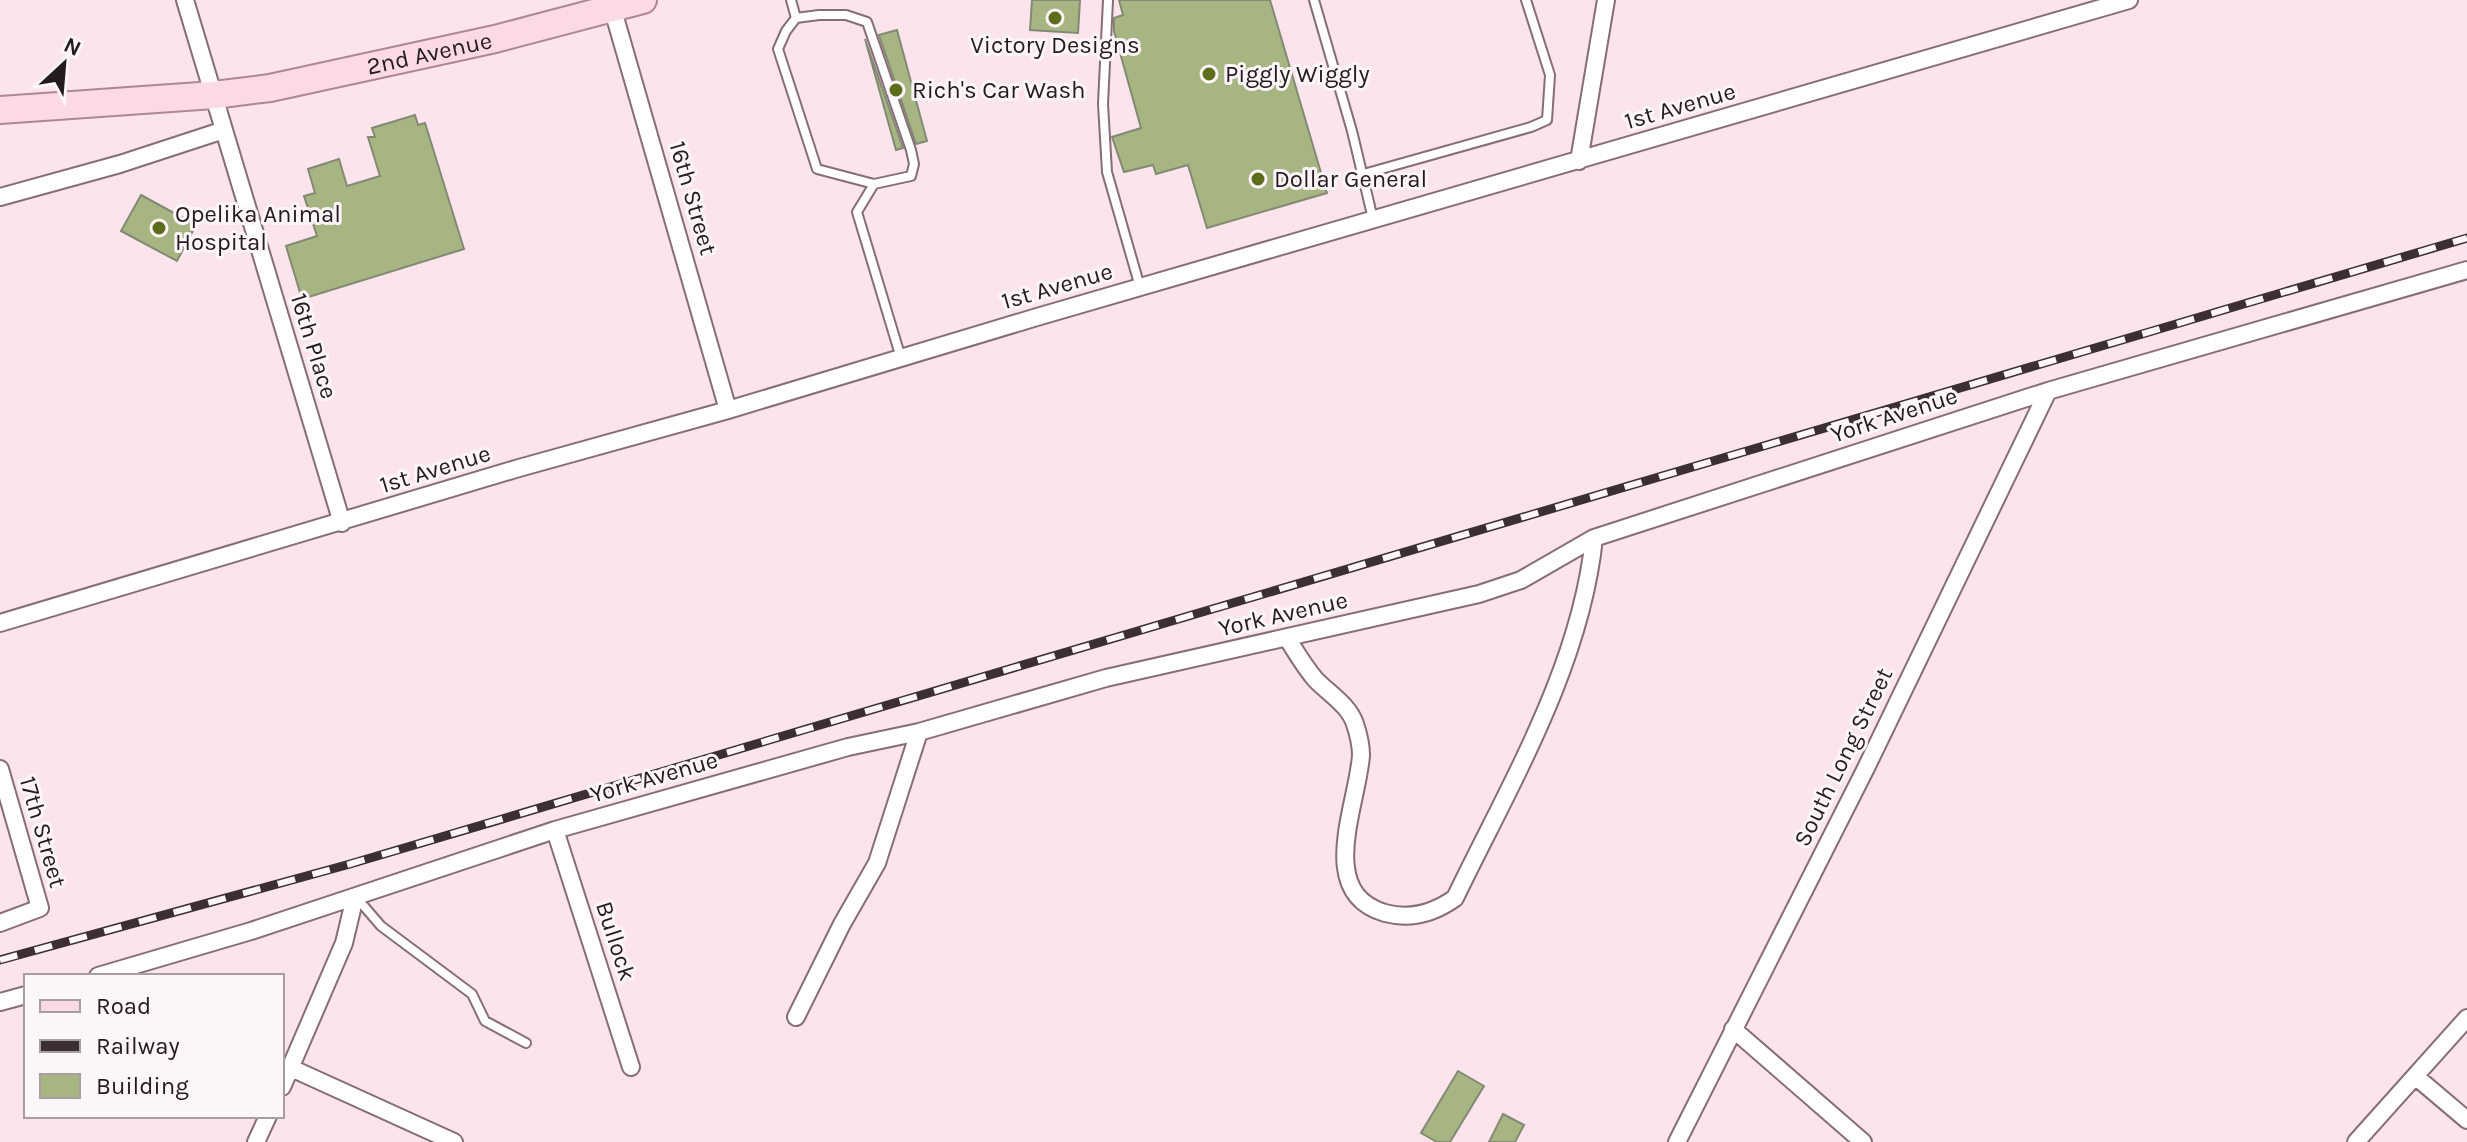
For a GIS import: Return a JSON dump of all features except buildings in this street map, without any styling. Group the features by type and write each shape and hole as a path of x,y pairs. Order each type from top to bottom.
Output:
{"main road":[{"name":"2nd Avenue","path":"0,110 214,95 270,88 439,52 612,4 643,0"}],"street":[{"name":"16th Place","path":"185,0 342,523"},
{"path":"1579,161 1606,0"},
{"name":"1st Avenue","path":"0,623 519,468 728,410 2129,0"},
{"name":"16th Street","path":"612,4 728,410"},
{"path":"0,197 106,168 224,130"},
{"name":"York Avenue","path":"105,974 355,897 555,830 848,747 919,732 1106,678 1479,594 1521,580 1594,538 2048,391 2467,270"},
{"name":"South Long Street","path":"1677,1142 1872,754 2048,391"},
{"path":"1287,638 1317,680 1355,721 1361,753 1345,856 1347,879 1358,898 1376,910 1397,916 1438,910 1455,898 1545,710 1573,637 1590,575 1594,538"},
{"path":"796,1017 842,924 877,863 919,732"},
{"name":"17th Street","path":"0,769 40,908 0,923"},
{"name":"Bullock","path":"555,830 631,1067"},
{"path":"284,1083 344,943 355,897"},
{"path":"0,1002 24,996"},
{"path":"2356,1142 2467,1018"},
{"path":"1733,1029 1863,1142"},
{"path":"291,1068 454,1142"},
{"path":"2415,1076 2467,1120"},
{"path":"256,1142 267,1118"}],"lane":[{"path":"791,0 796,18"},
{"path":"1108,0 1103,104 1107,172 1140,287"},
{"path":"1314,0 1352,131 1373,220"},
{"path":"1360,175 1547,120 1550,75 1526,0"},
{"path":"846,15 867,22 914,164 911,176 874,184 817,169 778,49 796,18 846,15"},
{"path":"874,184 857,212 901,358"},
{"path":"355,897 381,926 472,994 485,1021 526,1043"}],"railway":[{"path":"0,960 350,864 2467,238"}],"place":[{"name":"Victory Designs","path":"1055,18"},
{"name":"Piggly Wiggly","path":"1209,74"},
{"name":"Rich's Car Wash","path":"896,90"},
{"name":"Dollar General","path":"1258,179"},
{"name":"Opelika Animal Hospital","path":"159,228"}]}
